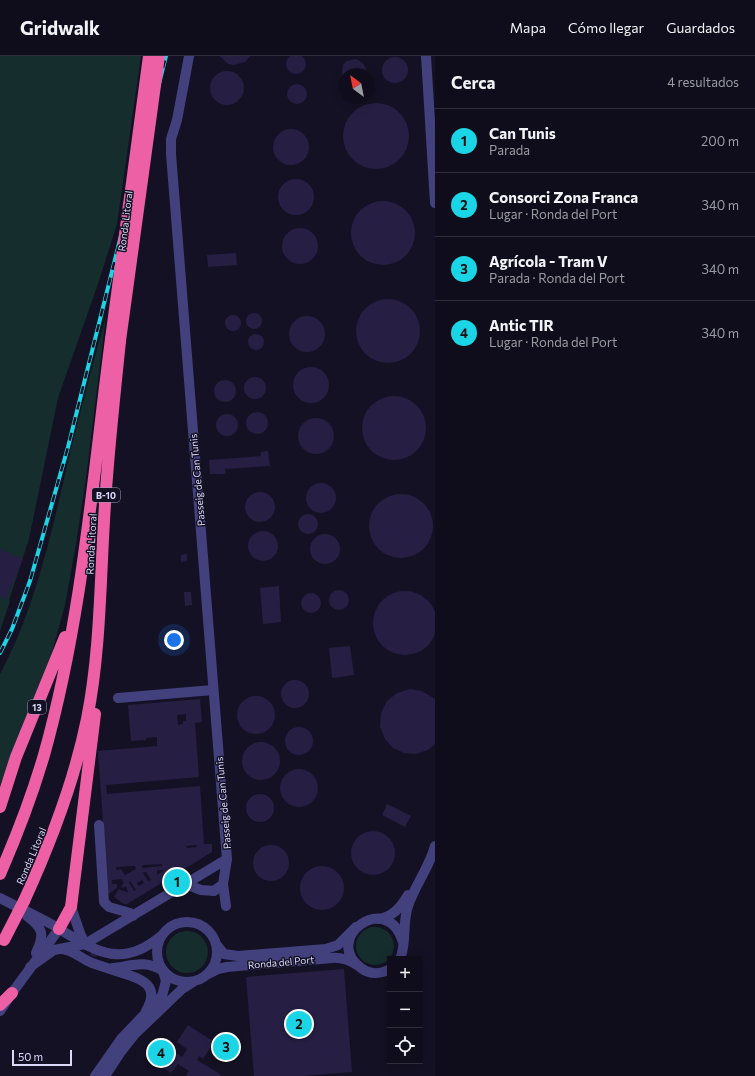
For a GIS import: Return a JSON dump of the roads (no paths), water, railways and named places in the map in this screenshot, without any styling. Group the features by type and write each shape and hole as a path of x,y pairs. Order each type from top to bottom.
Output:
{"highway":[{"name":"Ronda Litoral","path":"2,944 24,901 56,829 75,770 87,719 98,649 115,340 149,56"},
{"name":"Ronda Litoral","path":"0,874 21,823 43,755 64,669 76,608 115,340 159,56"},
{"name":"13","path":"0,807 16,757 76,608"},
{"path":"59,929 71,906 92,739 98,649"},
{"path":"0,1005 12,992"}],"street":[{"name":"Passeig de Can Tunis","path":"189,56 171,139 171,154 227,859 223,884 226,906"},
{"path":"426,56 435,203"},
{"path":"118,698 213,690"},
{"path":"99,825 104,902 109,907 130,913 132,916"},
{"path":"401,956 403,950 405,918 408,907 435,846"},
{"path":"357,965 352,958 349,946 352,934 356,927 363,922 391,915 400,907 426,857"},
{"path":"30,967 50,952 85,944 227,859"},
{"path":"185,884 201,890 214,891 223,884"},
{"path":"3,899 36,915 85,944 104,953 134,953 143,949 167,930 181,922 192,922 206,929 210,933 216,944 217,954 215,963 210,971 205,976 182,989 136,1034 120,1053 105,1076"},
{"path":"3,899 36,923 41,932 41,943 30,967"},
{"path":"71,906 85,944"},
{"path":"376,919 388,922 396,927 401,934 403,942"},
{"name":"Ronda del Port","path":"216,944 221,952 227,956 326,949 338,945 356,927"},
{"path":"0,1011 12,992 59,929"},
{"path":"95,1076 121,1039 164,992 166,981 158,960 157,951 159,941 167,930"},
{"path":"60,949 73,952 83,959 106,968 135,976 146,983 150,991 151,1000 144,1014"},
{"name":"Ronda del Port","path":"205,976 218,969 227,967 332,958 350,961 372,973 381,973 387,970"},
{"path":"106,968 146,963 163,970 175,980 188,982 195,981"}],"railway":[{"path":"0,653 12,629 30,581 68,447 166,56"}],"place":[{"name":"Can Tunis","path":"177,882"},
{"name":"Consorci Zona Franca","path":"299,1024"},
{"name":"Agrícola - Tram V","path":"226,1047"},
{"name":"Antic TIR","path":"161,1053"}]}
